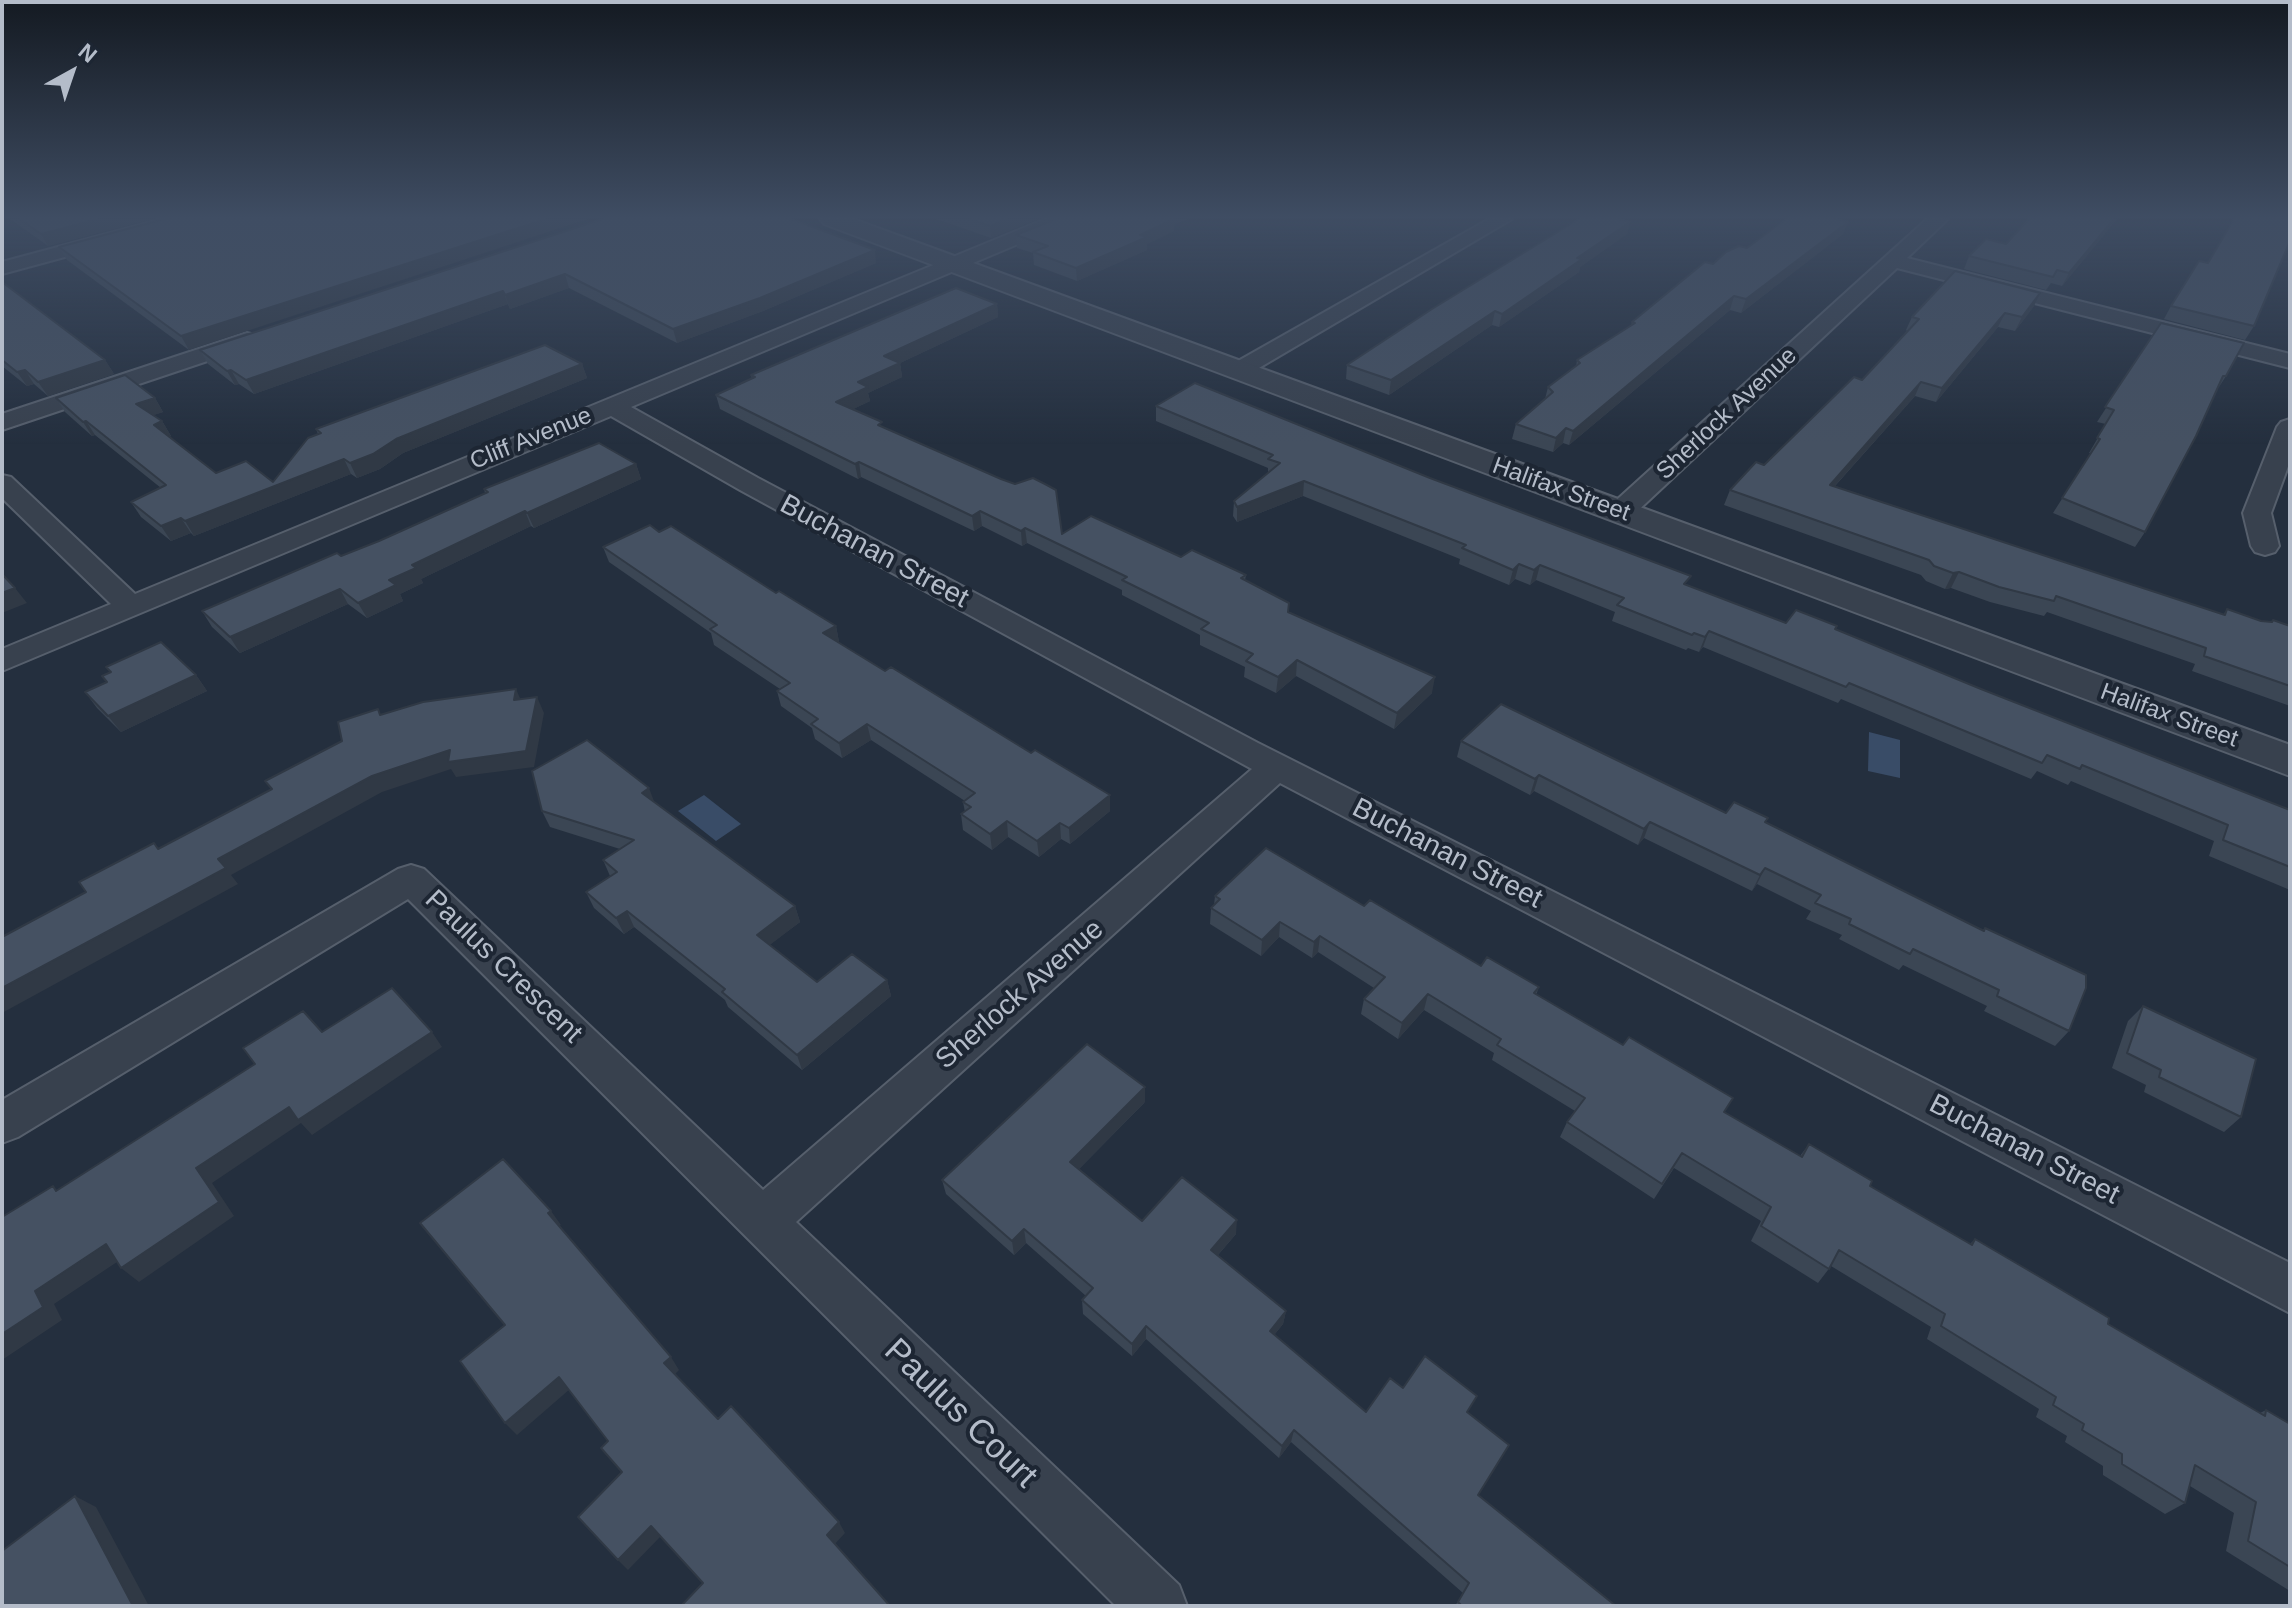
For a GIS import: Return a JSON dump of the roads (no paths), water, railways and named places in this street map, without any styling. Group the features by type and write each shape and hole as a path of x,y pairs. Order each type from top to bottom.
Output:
{"street":[{"name":"Cliff Avenue","path":"2,661 878,294"},
{"name":"Halifax Street","path":"1035,294 2290,761"},
{"path":"1239,370 1371,294"},
{"name":"Sherlock Avenue","path":"1620,512 1857,294"},
{"path":"2024,294 2290,361"},
{"path":"2,422 267,333"},
{"name":"Buchanan Street","path":"611,406 749,484 1276,767 2290,1289"},
{"path":"2265,546 2257,513 2290,427"},
{"path":"2,483 131,607"},
{"name":"Sherlock Avenue","path":"762,1221 1276,767"},
{"name":"Paulus Crescent","path":"2,1123 411,879 762,1221"},
{"name":"Paulus Court","path":"762,1221 1158,1606"}],"water":[{"path":"1869,732 1900,740 1900,778 1868,771"},
{"path":"704,795 741,824 716,841 678,811"}]}
